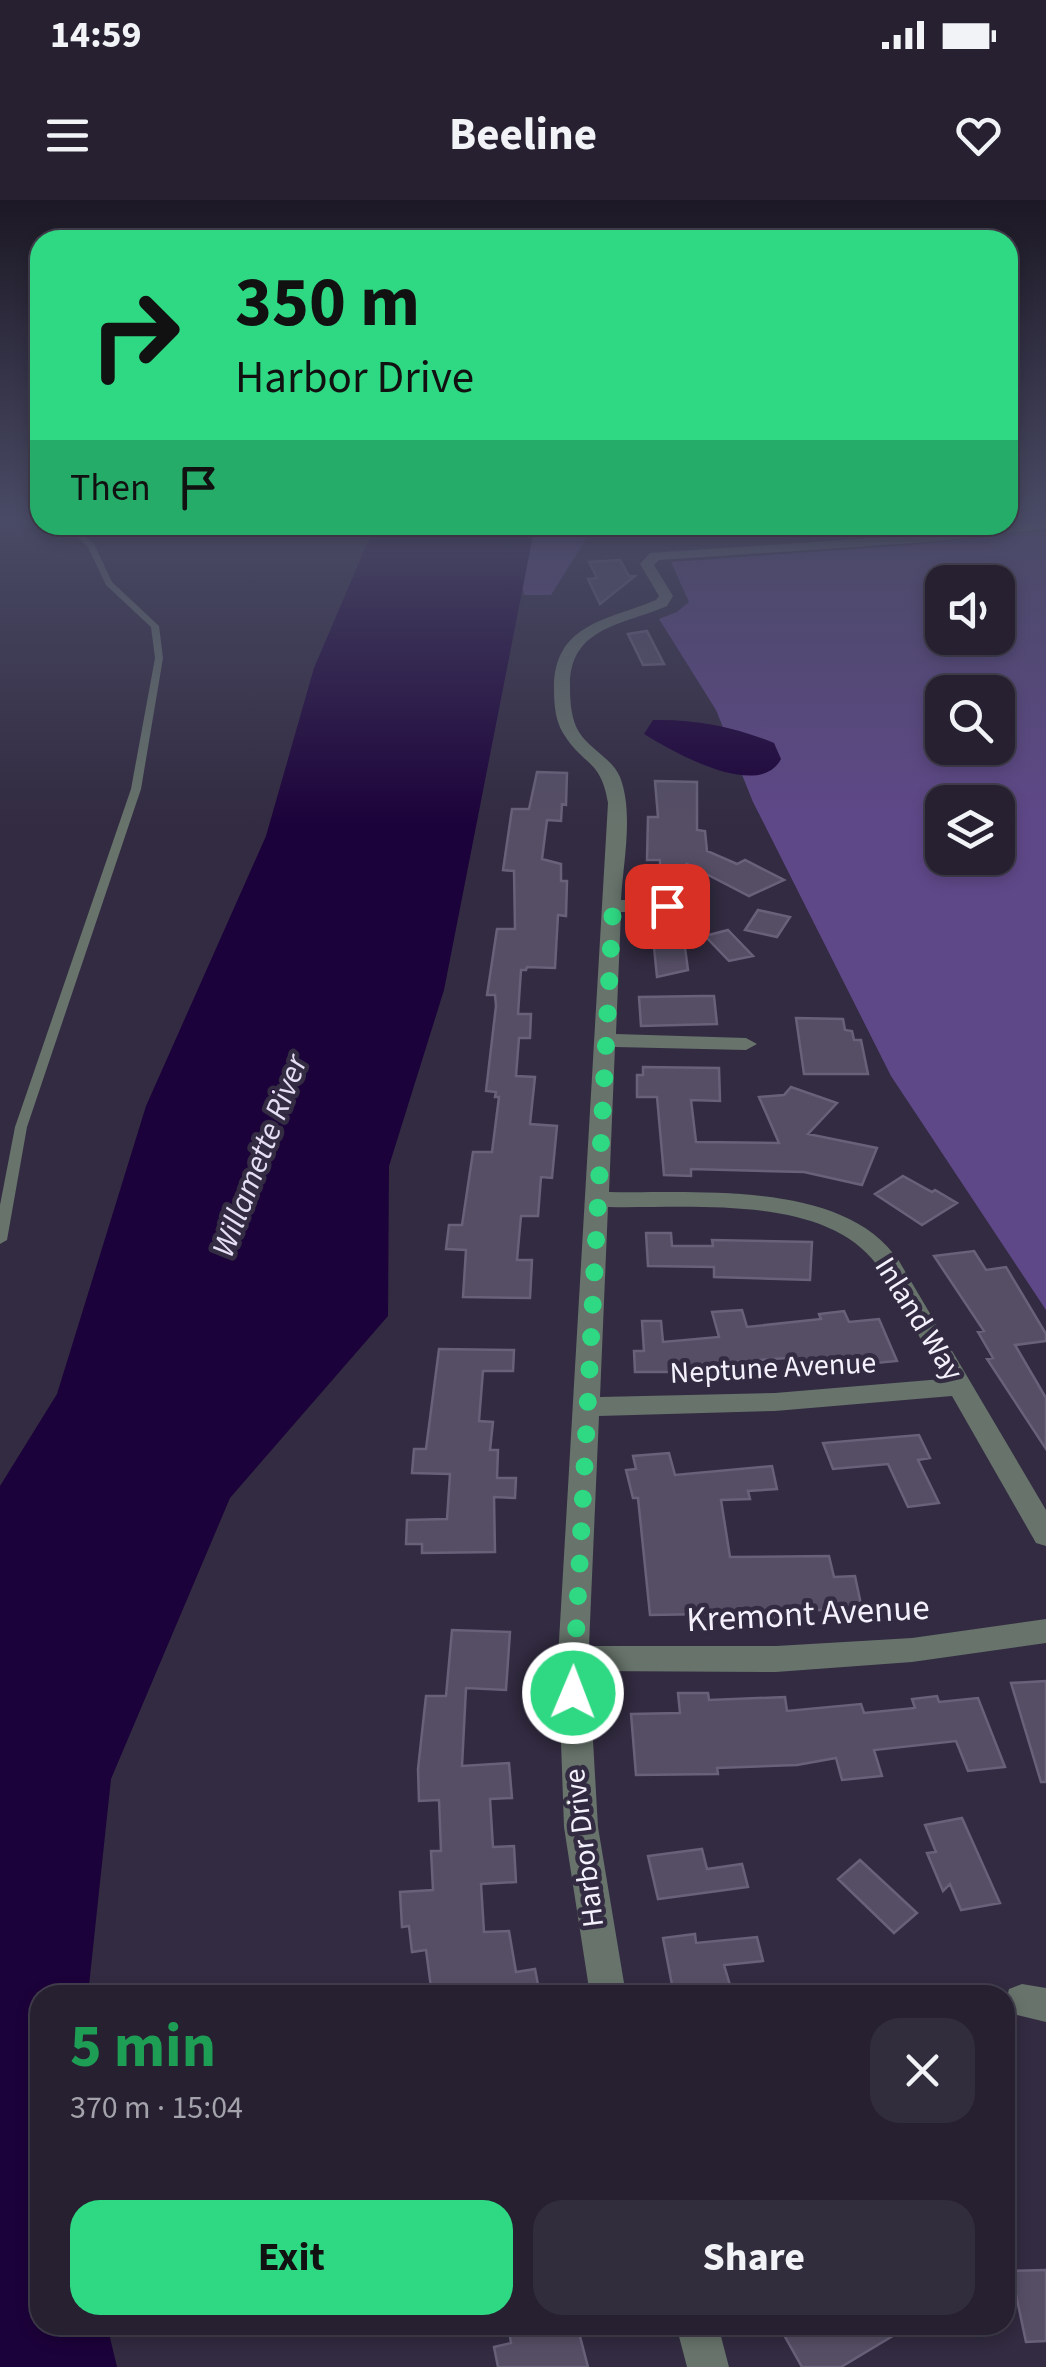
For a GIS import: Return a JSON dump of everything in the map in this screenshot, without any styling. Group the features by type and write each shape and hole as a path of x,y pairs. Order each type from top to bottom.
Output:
{"street":[{"name":"Harbor Drive","path":"606,1985 590,1918 573,1764 573,1658 613,906 614,780 604,763 573,737 564,712 560,673 569,646 616,622"},
{"path":"613,906 694,907"},
{"path":"606,1040 746,1044"},
{"name":"Inland Way","path":"598,1199 771,1206 810,1212 848,1227 887,1262 1046,1535"},
{"name":"Neptune Avenue","path":"588,1406 695,1408 834,1400 960,1386"},
{"name":"Kremont Avenue","path":"573,1658 776,1659 912,1650 1046,1631"},
{"path":"699,2335 708,2367"}],"lane":[{"path":"0,1240 21,1126 136,789 159,658 155,626 151,622"}],"shaded area":[{"path":"661,622 925,622 925,655 1015,655 1015,622 1046,622 1046,1310 891,1076 753,802 716,710"}],"water":[{"name":"Willamette River","path":"334,622 516,622 444,990 389,1166 388,1316 230,1498 111,1779 89,1985 30,1985 30,2335 109,2335 117,2367 0,2367 0,1486 57,1394 146,1106 266,836 314,668"},
{"path":"653,720 715,725 745,733 774,743 781,759 770,771 754,775 715,769 644,734"}],"building":[{"path":"647,631 664,664 643,665 628,634"},
{"path":"537,772 567,773 566,805 562,804 561,821 547,820 542,859 561,864 561,881 567,881 566,916 558,915 555,968 521,970 518,1014 531,1014 530,1038 519,1038 516,1076 535,1077 530,1124 557,1126 552,1178 541,1177 538,1216 521,1216 517,1260 532,1260 530,1298 463,1297 466,1250 446,1249 449,1225 462,1225 473,1152 492,1152 499,1097 495,1097 496,1092 486,1091 496,1006 495,995 487,995 497,929 515,929 514,871 503,870 512,809 529,809"},
{"path":"655,781 697,782 697,830 705,831 707,851 737,864 745,860 784,880 749,896 687,864 688,883 660,882 660,860 647,860 648,817 658,817"},
{"path":"758,910 790,917 777,937 745,930"},
{"path":"728,930 753,956 729,961 705,936"},
{"path":"684,940 688,970 657,977 654,947"},
{"path":"714,996 717,1024 641,1026 639,997"},
{"path":"796,1018 843,1019 845,1030 852,1031 854,1040 861,1040 868,1074 804,1074"},
{"path":"643,1067 719,1068 720,1101 691,1100 696,1142 779,1143 759,1097 784,1095 791,1087 837,1103 808,1134 877,1148 862,1185 804,1172 691,1169 691,1176 664,1175 657,1097 637,1097 637,1075 643,1075"},
{"path":"903,1176 957,1203 922,1225 875,1194"},
{"path":"646,1233 671,1233 672,1246 713,1246 712,1240 812,1242 810,1280 714,1277 714,1267 648,1266"},
{"path":"974,1251 986,1270 1006,1267 1046,1334 1046,1341 1015,1345 1046,1398 1046,1449 987,1359 993,1358 978,1332 984,1331 934,1256"},
{"path":"742,1310 747,1327 821,1319 819,1314 844,1311 849,1322 879,1319 897,1361 866,1364 864,1358 791,1366 787,1358 692,1365 693,1372 635,1372 634,1351 644,1351 642,1321 661,1321 663,1342 719,1337 712,1312"},
{"path":"439,1349 514,1350 513,1371 483,1371 479,1421 493,1422 490,1450 498,1450 497,1478 516,1478 515,1498 494,1497 495,1552 422,1553 422,1544 406,1544 407,1520 447,1519 450,1474 412,1473 414,1449 426,1449"},
{"path":"919,1435 930,1458 918,1460 939,1503 908,1507 888,1464 833,1469 823,1443"},
{"path":"669,1453 675,1475 772,1466 777,1489 748,1491 750,1499 721,1500 730,1557 829,1556 834,1577 855,1576 862,1609 780,1611 781,1617 709,1620 709,1614 650,1615 638,1498 633,1498 626,1470 636,1469 633,1456"},
{"path":"452,1630 510,1632 506,1690 466,1688 462,1766 509,1763 512,1798 490,1799 493,1847 514,1846 516,1882 481,1884 484,1932 509,1931 516,1972 535,1969 538,1985 431,1985 426,1950 412,1952 409,1926 402,1927 400,1892 433,1890 431,1851 441,1851 439,1800 419,1801 418,1769 426,1696 446,1696"},
{"path":"1046,1681 1046,1782 1041,1782 1011,1683"},
{"path":"678,1693 708,1693 709,1700 785,1697 787,1711 861,1704 864,1713 915,1708 912,1699 937,1696 939,1702 978,1698 1005,1767 968,1771 956,1741 874,1750 882,1776 842,1780 836,1758 797,1765 717,1768 718,1774 636,1775 631,1714 680,1713"},
{"path":"962,1818 1000,1903 961,1910 950,1884 943,1891 927,1853 936,1852 925,1825"},
{"path":"702,1849 707,1869 742,1864 748,1887 658,1899 648,1856"},
{"path":"860,1860 917,1913 894,1933 838,1879"},
{"path":"695,1934 696,1943 757,1937 763,1961 724,1965 730,1985 672,1985 663,1938"},
{"path":"1046,2270 1046,2341 1026,2342 1015,2271"},
{"path":"510,2335 580,2335 588,2367 498,2367 494,2347 511,2343"},
{"path":"784,2335 894,2335 841,2367 802,2367"}],"route":[{"path":"573,1693 613,906 667,906"}]}
